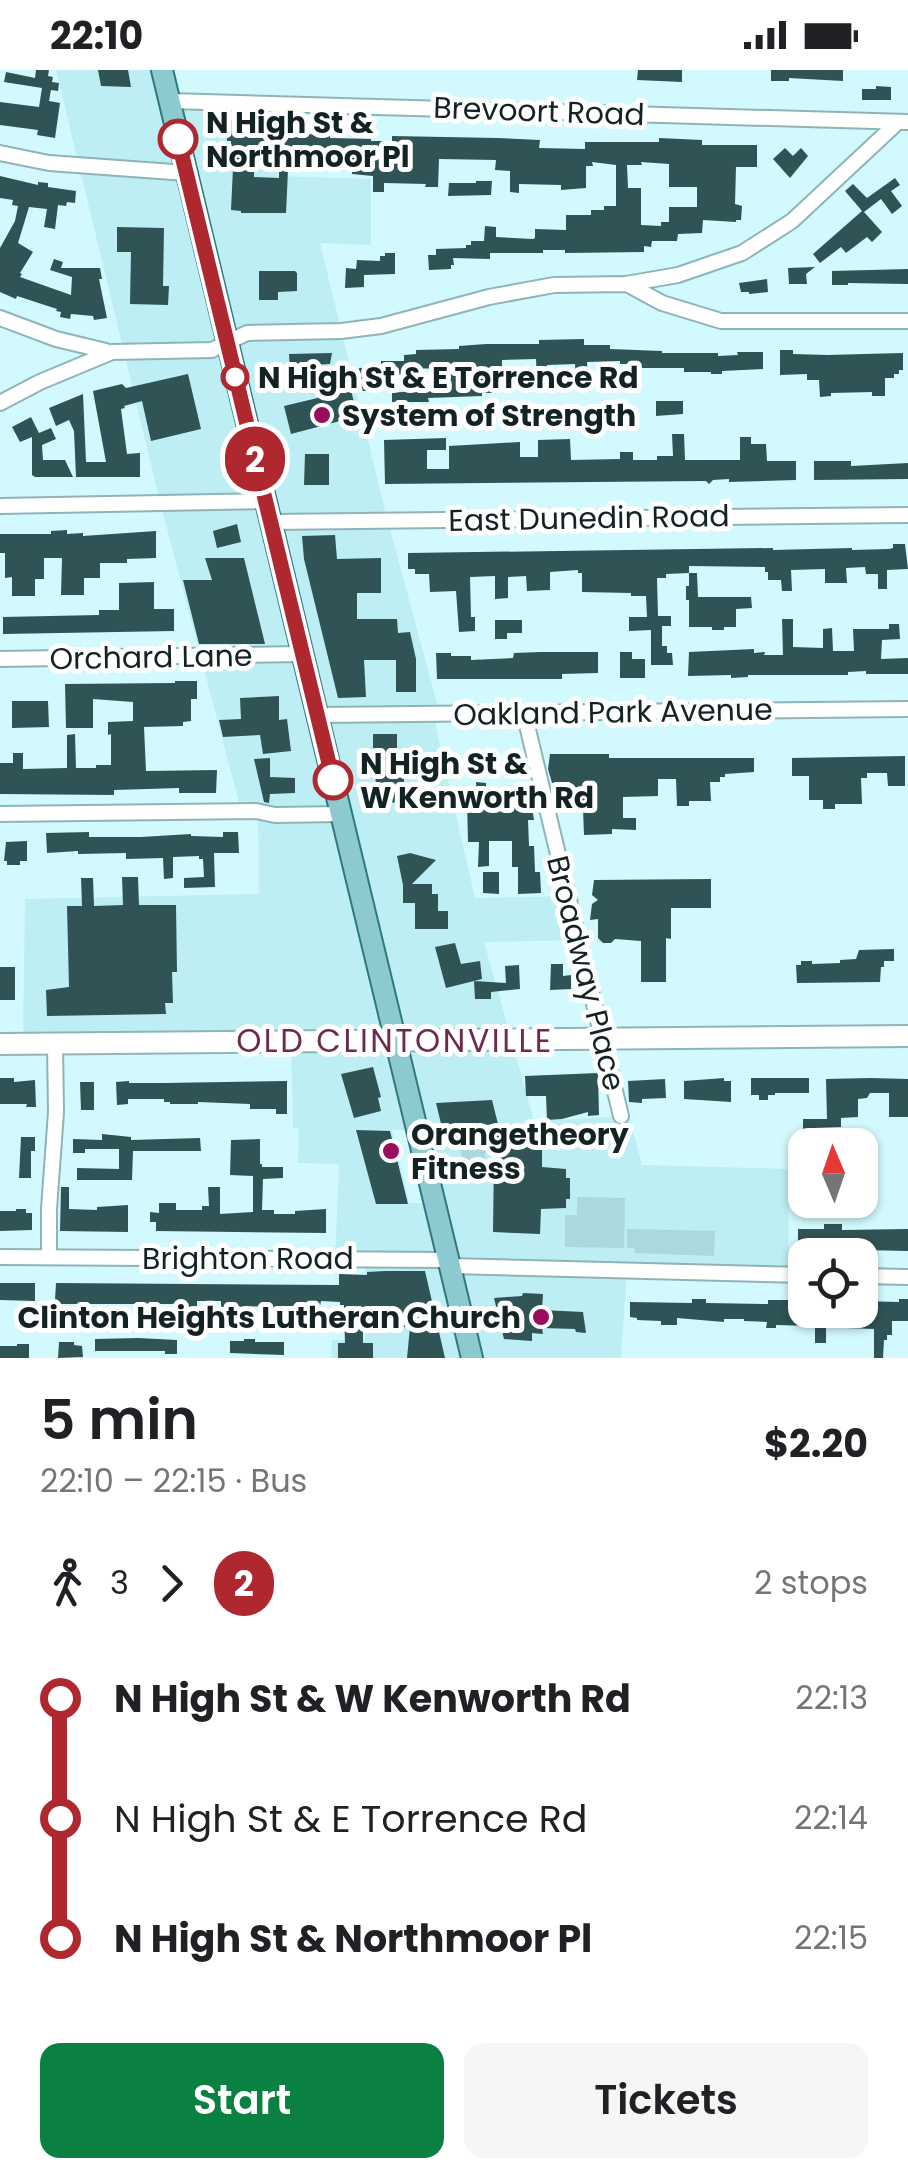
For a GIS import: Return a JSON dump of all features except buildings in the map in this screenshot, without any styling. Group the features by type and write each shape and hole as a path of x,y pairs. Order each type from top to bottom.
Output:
{"main road":[{"path":"162,70 472,1358"},
{"path":"0,1044 908,1036"}],"street":[{"name":"Brevoort Road","path":"170,101 903,122"},
{"path":"0,318 56,340 112,352 212,350 247,333 330,332 380,326 554,284 626,284 678,275 742,254 792,221 903,122"},
{"path":"0,152 49,164 187,173"},
{"path":"626,284 662,303 722,321 908,321"},
{"path":"0,404 78,364 112,352"},
{"name":"East Dunedin Road","path":"0,506 908,515"},
{"name":"Orchard Lane","path":"0,659 302,654"},
{"name":"Oakland Park Avenue","path":"318,715 908,709"},
{"name":"Broadway Place","path":"524,712 621,1116"},
{"path":"0,814 342,814"},
{"path":"49,1257 55,1044"},
{"name":"Brighton Road","path":"0,1257 449,1263 788,1274"},
{"path":"878,1277 908,1278"}],"shaded area":[{"path":"56,70 164,70 172,101 278,101 278,176 371,179 371,245 320,243 442,722 435,723 475,898 577,896 588,940 484,942 534,1121 629,1116 642,1165 788,1169 788,1274 627,1271 621,1358 331,1358 332,1340 365,1340 365,1258 335,1258 339,1164 298,1163 299,1129 293,1128 291,1040 23,1044 25,899 259,894 258,819 240,806 161,506","holes":["392,1130 417,1130 434,1203 409,1203"]},
{"path":"458,1141 490,1142 485,1167 464,1166"},
{"path":"577,1197 625,1198 624,1248 565,1247 565,1215 577,1215"},
{"path":"627,1229 715,1231 714,1256 635,1253 634,1248 627,1248"}],"bus line":[{"name":"2","path":"178,139 333,780"}],"place":[{"name":"N High St & Northmoor Pl","path":"178,139"},
{"name":"N High St & E Torrence Rd","path":"235,377"},
{"name":"System of Strength","path":"322,415"},
{"name":"N High St & W Kenworth Rd","path":"333,780"},
{"name":"Orangetheory Fitness","path":"391,1151"},
{"name":"Clinton Heights Lutheran Church","path":"541,1317"}],"district":[{"name":"OLD CLINTONVILLE","path":"395,1040"}]}
